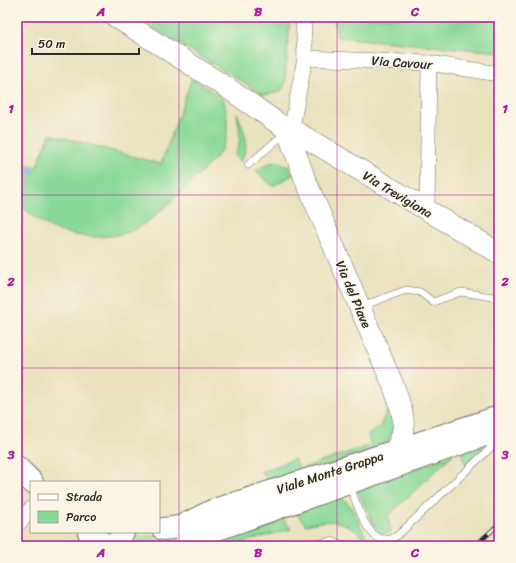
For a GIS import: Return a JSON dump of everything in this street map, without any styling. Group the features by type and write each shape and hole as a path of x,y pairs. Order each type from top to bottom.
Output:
{"main road":[{"name":"Viale Monte Grappa","path":"165,534 212,511 440,435 499,417"},
{"name":"Viale Monte Grappa","path":"185,546 209,532 345,491 499,430"},
{"path":"17,467 31,481"},
{"path":"89,533 106,546"},
{"path":"116,546 122,533"}],"street":[{"name":"Via Trevigiana","path":"116,17 229,89 289,131 499,253"},
{"path":"289,131 305,58 303,17"},
{"name":"Via Cavour","path":"305,58 429,63 499,74"},
{"path":"427,211 429,63"},
{"name":"Via del Piave","path":"289,131 305,179 393,384 403,416 403,433 395,450"},
{"path":"17,525 30,510"},
{"path":"17,532 30,525"}],"lane":[{"path":"248,165 289,131"},
{"path":"359,307 406,290 420,292 433,302 462,292 499,298"},
{"path":"440,435 432,443 354,470 349,476 345,491 372,535 382,541 393,539 499,440"},
{"path":"313,546 339,543 345,546"}],"green space":[{"path":"136,17 283,17 290,19 285,84 280,92 264,95"},
{"path":"334,17 497,17 499,25 499,52 337,37"},
{"path":"192,78 224,100 227,116 225,140 222,149 209,165 148,221 133,230 113,236 80,236 48,226 17,202 17,160 36,168 50,134 161,164"},
{"path":"237,113 244,131 246,142 246,147 241,161 234,156 239,146"},
{"path":"280,162 289,167 294,174 273,186 256,171 270,163"},
{"path":"389,410 395,422 388,444 273,486 261,472 294,459 300,469 371,445 368,435 380,427 386,412"},
{"path":"493,437 465,464 461,449"},
{"path":"453,454 388,516 391,532 385,534 378,533 358,491"},
{"path":"341,497 352,509 366,537 377,546 372,546 357,532 343,524 327,521 306,525 291,507"},
{"path":"278,512 291,529 247,541 238,546 196,546"},
{"path":"141,535 153,536 162,546 129,546 136,537"}],"waterway":[{"path":"17,164 34,172"}],"railway":[{"path":"475,546 499,524"}]}
